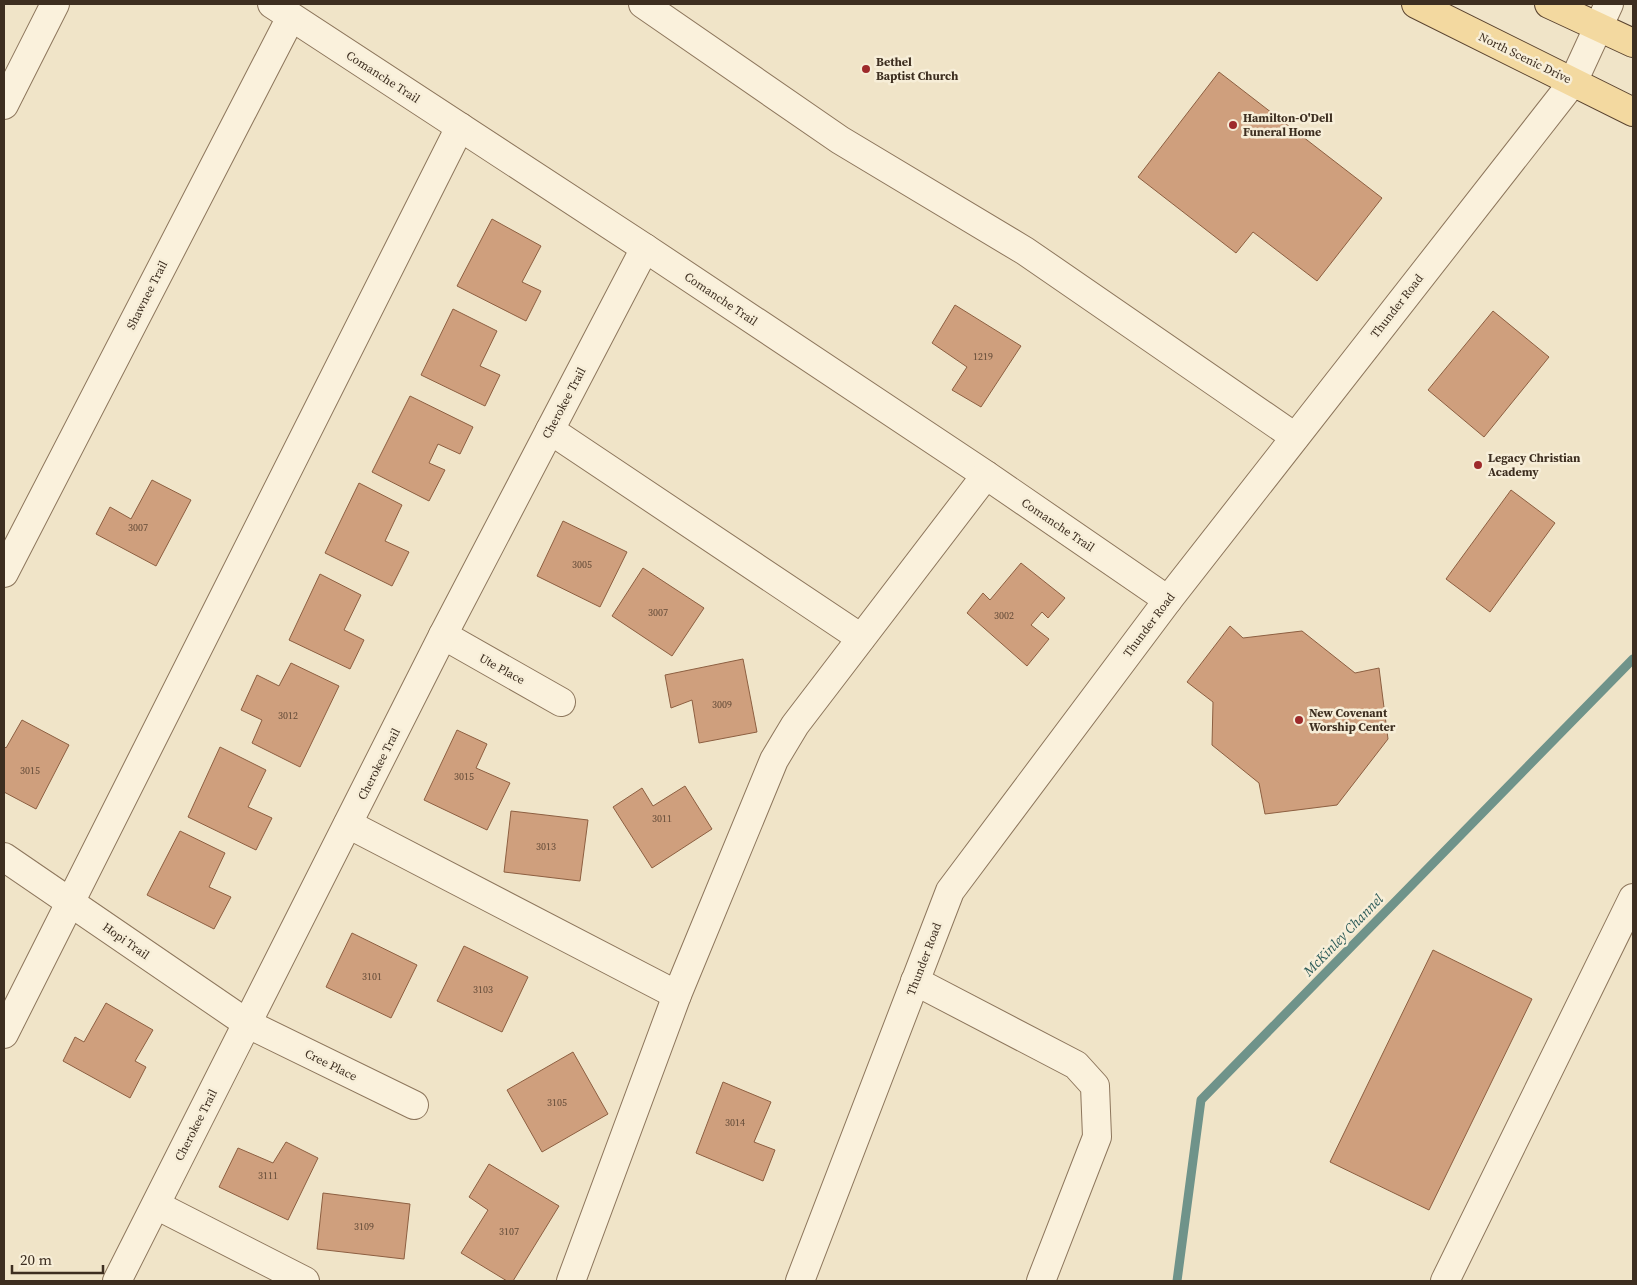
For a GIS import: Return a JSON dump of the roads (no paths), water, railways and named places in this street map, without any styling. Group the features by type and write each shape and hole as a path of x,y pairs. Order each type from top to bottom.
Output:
{"main road":[{"name":"North Scenic Drive","path":"1416,4 1633,112"},
{"path":"1549,4 1604,15 1633,44"}],"street":[{"path":"4,106 11,74 55,4"},
{"path":"643,4 840,140 1024,251 1295,437"},
{"name":"Comanche Trail","path":"281,10 645,248 986,475 1168,600"},
{"name":"Shawnee Trail","path":"4,573 281,10"},
{"name":"Thunder Road","path":"800,1281 950,891 1168,600 1573,82 1604,15"},
{"path":"4,1034 460,127"},
{"name":"Cherokee Trail","path":"117,1281 443,636 645,248"},
{"path":"550,430 861,638"},
{"path":"571,1281 678,995 774,760 795,725 986,475"},
{"name":"Ute Place","path":"443,636 561,702"},
{"path":"348,824 678,995"},
{"name":"Hopi Trail","path":"4,857 248,1024"},
{"path":"1445,1281 1633,898"},
{"path":"915,981 1076,1065 1095,1086 1097,1137 1041,1281"},
{"name":"Cree Place","path":"248,1024 414,1105"},
{"path":"156,1205 305,1281"}],"waterway":[{"name":"McKinley Channel","path":"1177,1281 1201,1100 1633,659"}],"place":[{"name":"Bethel Baptist Church","path":"866,69"},
{"name":"Hamilton-O'Dell Funeral Home","path":"1233,125"},
{"name":"Legacy Christian Academy","path":"1478,465"},
{"name":"New Covenant Worship Center","path":"1299,720"}]}
